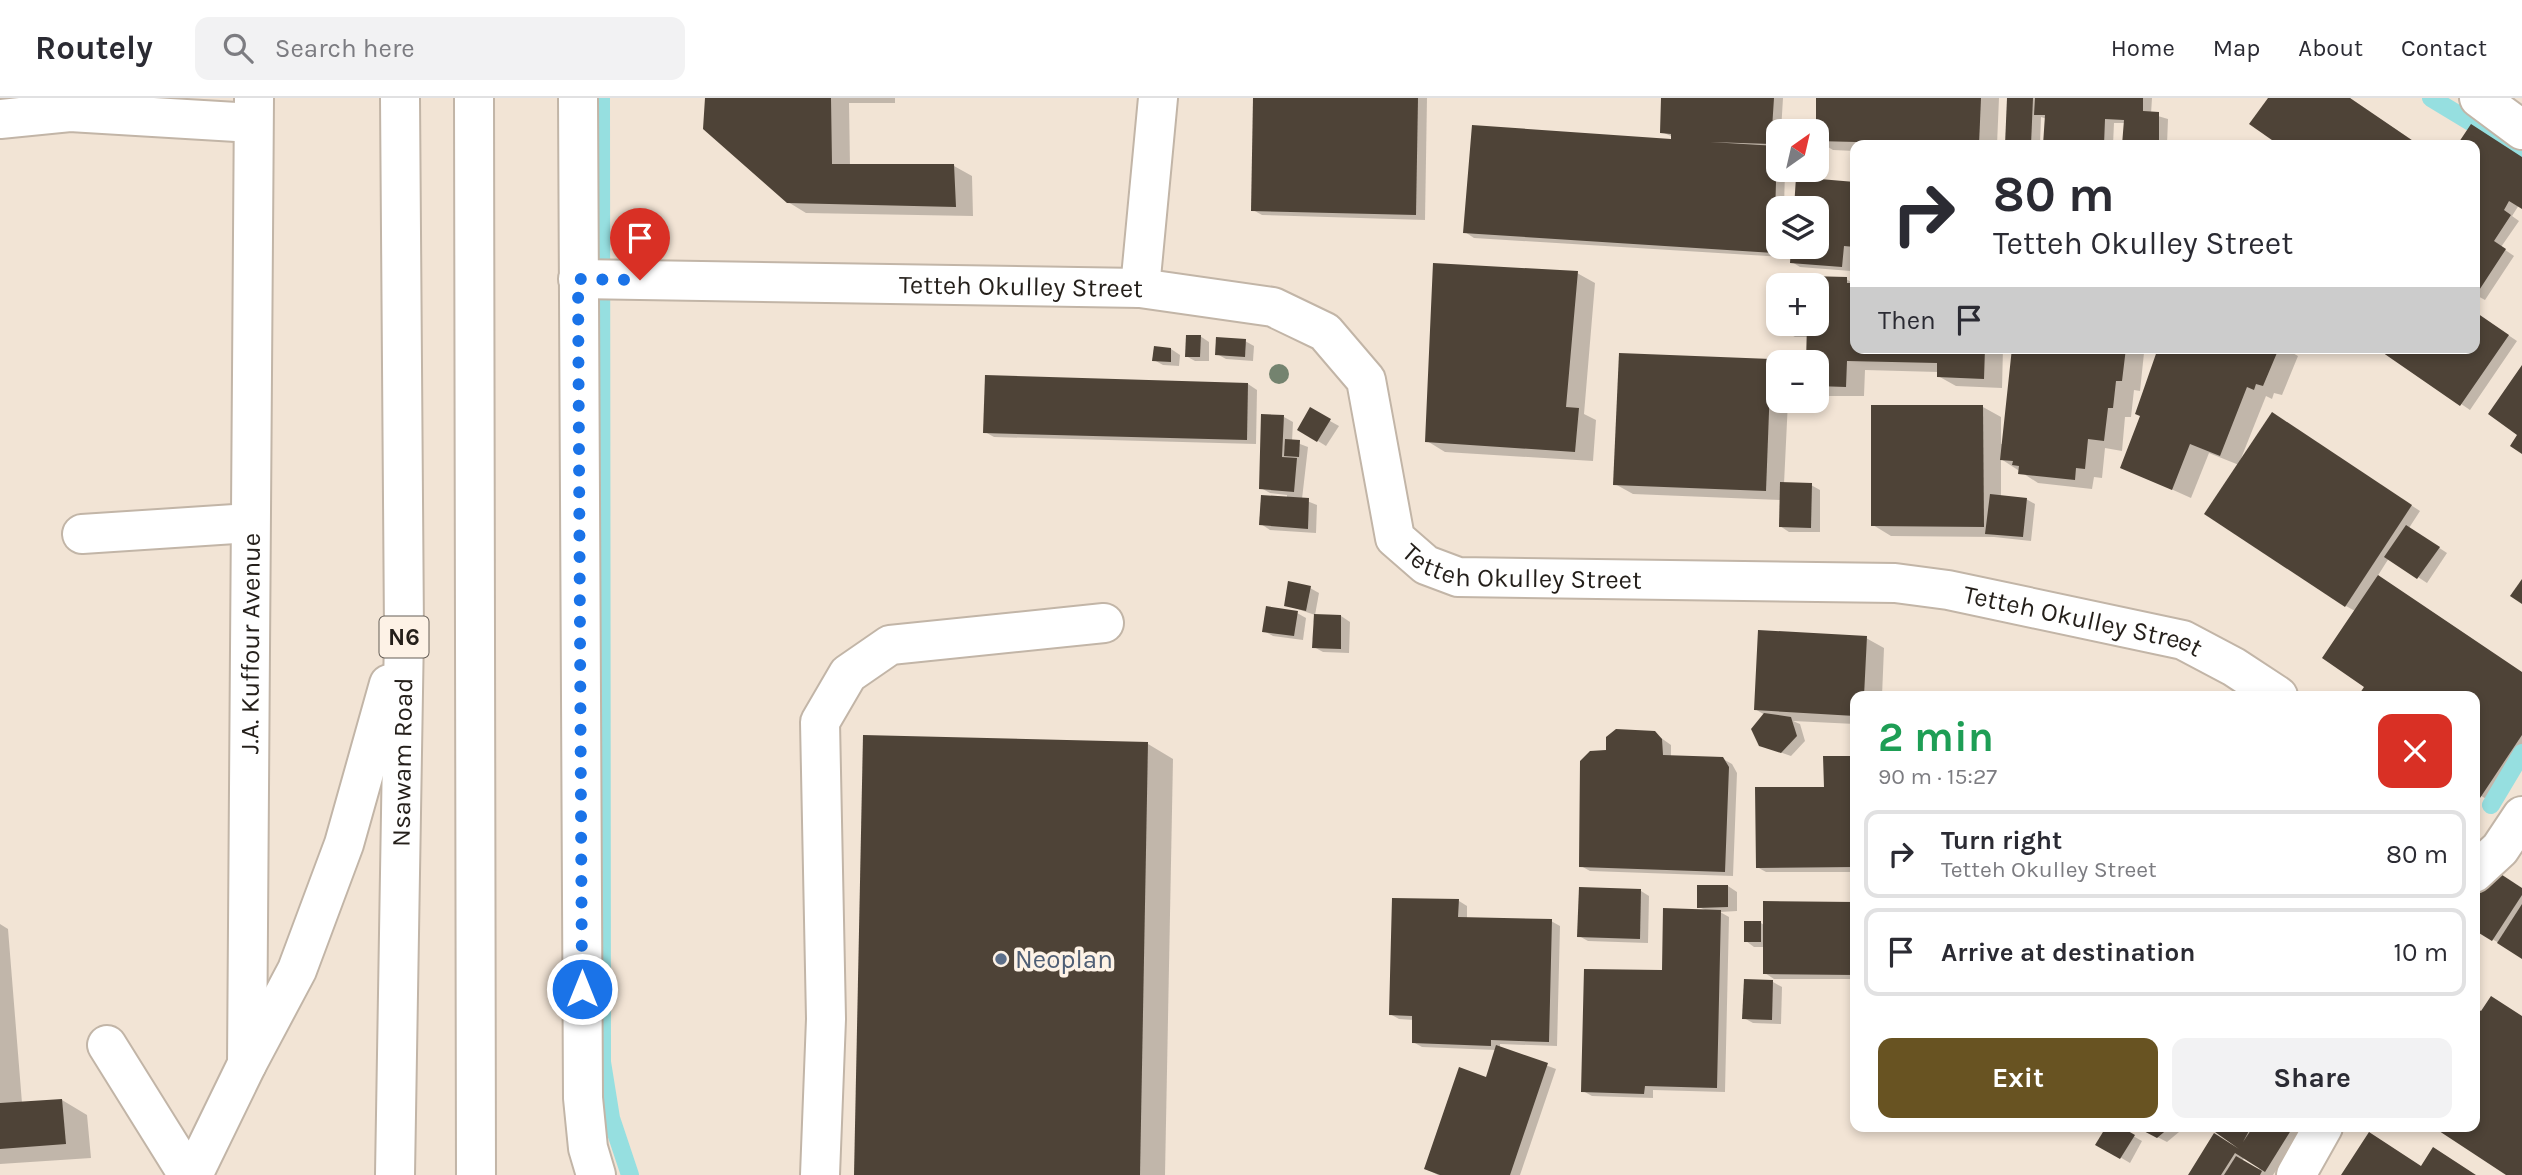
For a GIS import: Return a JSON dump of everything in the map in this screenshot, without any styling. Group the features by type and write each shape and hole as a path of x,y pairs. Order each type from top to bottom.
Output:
{"main road":[{"name":"Nsawam Road","path":"395,1175 404,632 400,98"},
{"path":"474,98 476,1175"},
{"path":"578,98 583,1098 589,1148 596,1175"},
{"path":"1140,288 1157,98"},
{"path":"2479,98 2522,130"},
{"path":"0,119 69,105 253,111"},
{"name":"J.A. Kuffour Avenue","path":"193,1175 247,1064 253,111"},
{"name":"Tetteh Okulley Street","path":"578,279 1140,288 1273,307 1325,332 1366,380 1395,538 1426,565 1458,577 1895,583 1948,590 2183,640 2234,667 2270,691"},
{"path":"82,534 250,523"},
{"path":"820,1175 826,1019 820,722 848,674 890,645 1104,623"},
{"path":"247,1064 297,970 344,844 404,632"},
{"path":"2493,854 2522,816"},
{"path":"107,1045 188,1175"},
{"path":"2296,1175 2320,1132"}],"building":[{"path":"705,98 831,98 832,164 954,164 956,207 787,203 703,129"},
{"path":"1253,98 1418,98 1416,215 1251,211"},
{"path":"1661,98 1774,98 1773,119 1766,119 1766,144 1710,142 1766,145 1766,182 1776,182 1776,196 1766,196 1766,252 1463,233 1472,125 1671,139 1671,134 1660,133"},
{"path":"1816,98 1981,98 1979,140 1829,141 1829,119 1816,119"},
{"path":"2007,98 2033,98 2031,140 2005,140"},
{"path":"2035,98 2143,98 2143,111 2159,112 2159,140 2122,140 2124,120 2105,119 2104,140 2043,140 2045,115 2034,115"},
{"path":"2268,98 2350,98 2412,140 2272,140 2249,124"},
{"path":"2471,124 2522,157 2522,209 2509,201 2504,210 2511,215 2494,241 2506,249 2480,289 2480,140 2460,140"},
{"path":"1796,182 1850,182 1850,247 1844,246 1842,267 1790,263 1790,259 1829,259 1829,196 1795,196"},
{"path":"1433,263 1578,271 1566,407 1579,408 1575,452 1425,442"},
{"path":"1829,277 1847,277 1847,283 1850,283 1850,354 1985,354 1984,379 1937,377 1937,363 1847,361 1846,387 1829,386 1829,350 1806,350 1807,336 1829,336"},
{"path":"2480,315 2509,335 2460,406 2385,354 2480,354"},
{"path":"1186,335 1201,335 1200,357 1185,357"},
{"path":"1216,337 1246,339 1245,357 1215,355"},
{"path":"1154,346 1171,348 1171,362 1152,361"},
{"path":"1619,353 1766,359 1766,413 1769,413 1766,491 1613,485"},
{"path":"2011,354 2125,354 2122,381 2116,381 2113,408 2108,408 2104,441 2088,439 2085,469 2076,468 2075,480 2018,474 2019,466 2012,465 2013,461 2000,460"},
{"path":"2156,354 2276,354 2263,386 2256,384 2254,390 2247,387 2220,456 2190,444 2172,490 2120,468 2140,416 2135,414"},
{"path":"2522,365 2522,454 2510,446 2517,435 2488,414"},
{"path":"985,375 1248,383 1247,440 983,433"},
{"path":"1871,405 1983,405 1984,527 1871,526"},
{"path":"1310,407 1331,419 1317,442 1297,430"},
{"path":"2272,412 2412,505 2345,607 2204,514"},
{"path":"1261,414 1284,415 1282,457 1297,458 1294,492 1259,489"},
{"path":"1285,439 1300,440 1299,457 1284,456"},
{"path":"1780,482 1812,483 1811,528 1779,527"},
{"path":"1990,494 2027,498 2023,537 1985,534"},
{"path":"1261,495 1309,498 1308,529 1259,525"},
{"path":"2406,525 2440,547 2417,579 2384,557"},
{"path":"2378,575 2522,672 2522,735 2480,798 2480,691 2361,691 2364,687 2322,658"},
{"path":"2522,579 2522,604 2510,596"},
{"path":"1288,581 1311,586 1306,611 1284,606"},
{"path":"1266,606 1298,611 1294,636 1262,632"},
{"path":"1314,614 1341,615 1341,649 1312,648"},
{"path":"1758,630 1867,636 1864,691 1850,691 1850,716 1754,710"},
{"path":"1764,713 1791,717 1797,736 1781,753 1759,746 1751,729"},
{"path":"1616,729 1655,731 1662,739 1663,755 1723,757 1729,767 1725,872 1579,867 1580,761 1590,751 1606,750 1606,737"},
{"name":"Neoplan","path":"863,735 1148,742 1140,1175 854,1175"},
{"path":"1823,756 1850,756 1850,867 1756,868 1755,787 1824,787"},
{"path":"2490,867 2522,888 2522,895 2492,941 2480,934 2480,882"},
{"path":"1697,885 1728,885 1728,907 1697,908"},
{"path":"1579,887 1641,889 1640,939 1577,937"},
{"path":"1392,898 1459,899 1458,917 1552,919 1549,1042 1491,1040 1491,1046 1412,1043 1412,1016 1389,1015"},
{"path":"1763,901 1850,902 1850,975 1763,974"},
{"path":"2522,904 2522,959 2497,943"},
{"path":"1663,908 1721,910 1717,1088 1645,1086 1644,1094 1581,1092 1584,969 1662,970"},
{"path":"1744,921 1761,921 1761,942 1744,942"},
{"path":"1744,979 1773,980 1772,1020 1742,1019"},
{"path":"2491,996 2522,1016 2522,1175 2506,1175 2441,1132 2480,1132 2481,1011"},
{"path":"1496,1045 1548,1063 1510,1175 1440,1175 1424,1169 1459,1067 1486,1077"},
{"path":"62,1099 66,1144 0,1149 0,1103"},
{"path":"2103,1132 2130,1132 2135,1135 2120,1159 2095,1145"},
{"path":"2146,1132 2164,1132 2157,1138"},
{"path":"2215,1132 2248,1132 2243,1142 2250,1132 2290,1132 2265,1172 2235,1153 2221,1175 2188,1175 2214,1133 2239,1149"},
{"path":"2369,1132 2421,1166 2433,1147 2476,1175 2341,1175"},
{"path":"2236,1156 2262,1171 2260,1175 2224,1175"}],"waterway":[{"path":"601,98 602,1062 611,1118 630,1175"},
{"path":"2431,98 2522,153"},
{"path":"2491,805 2522,753"}],"place":[{"name":"Neoplan","path":"1001,959"}],"route":[{"path":"582,989 578,279 640,280"}]}
